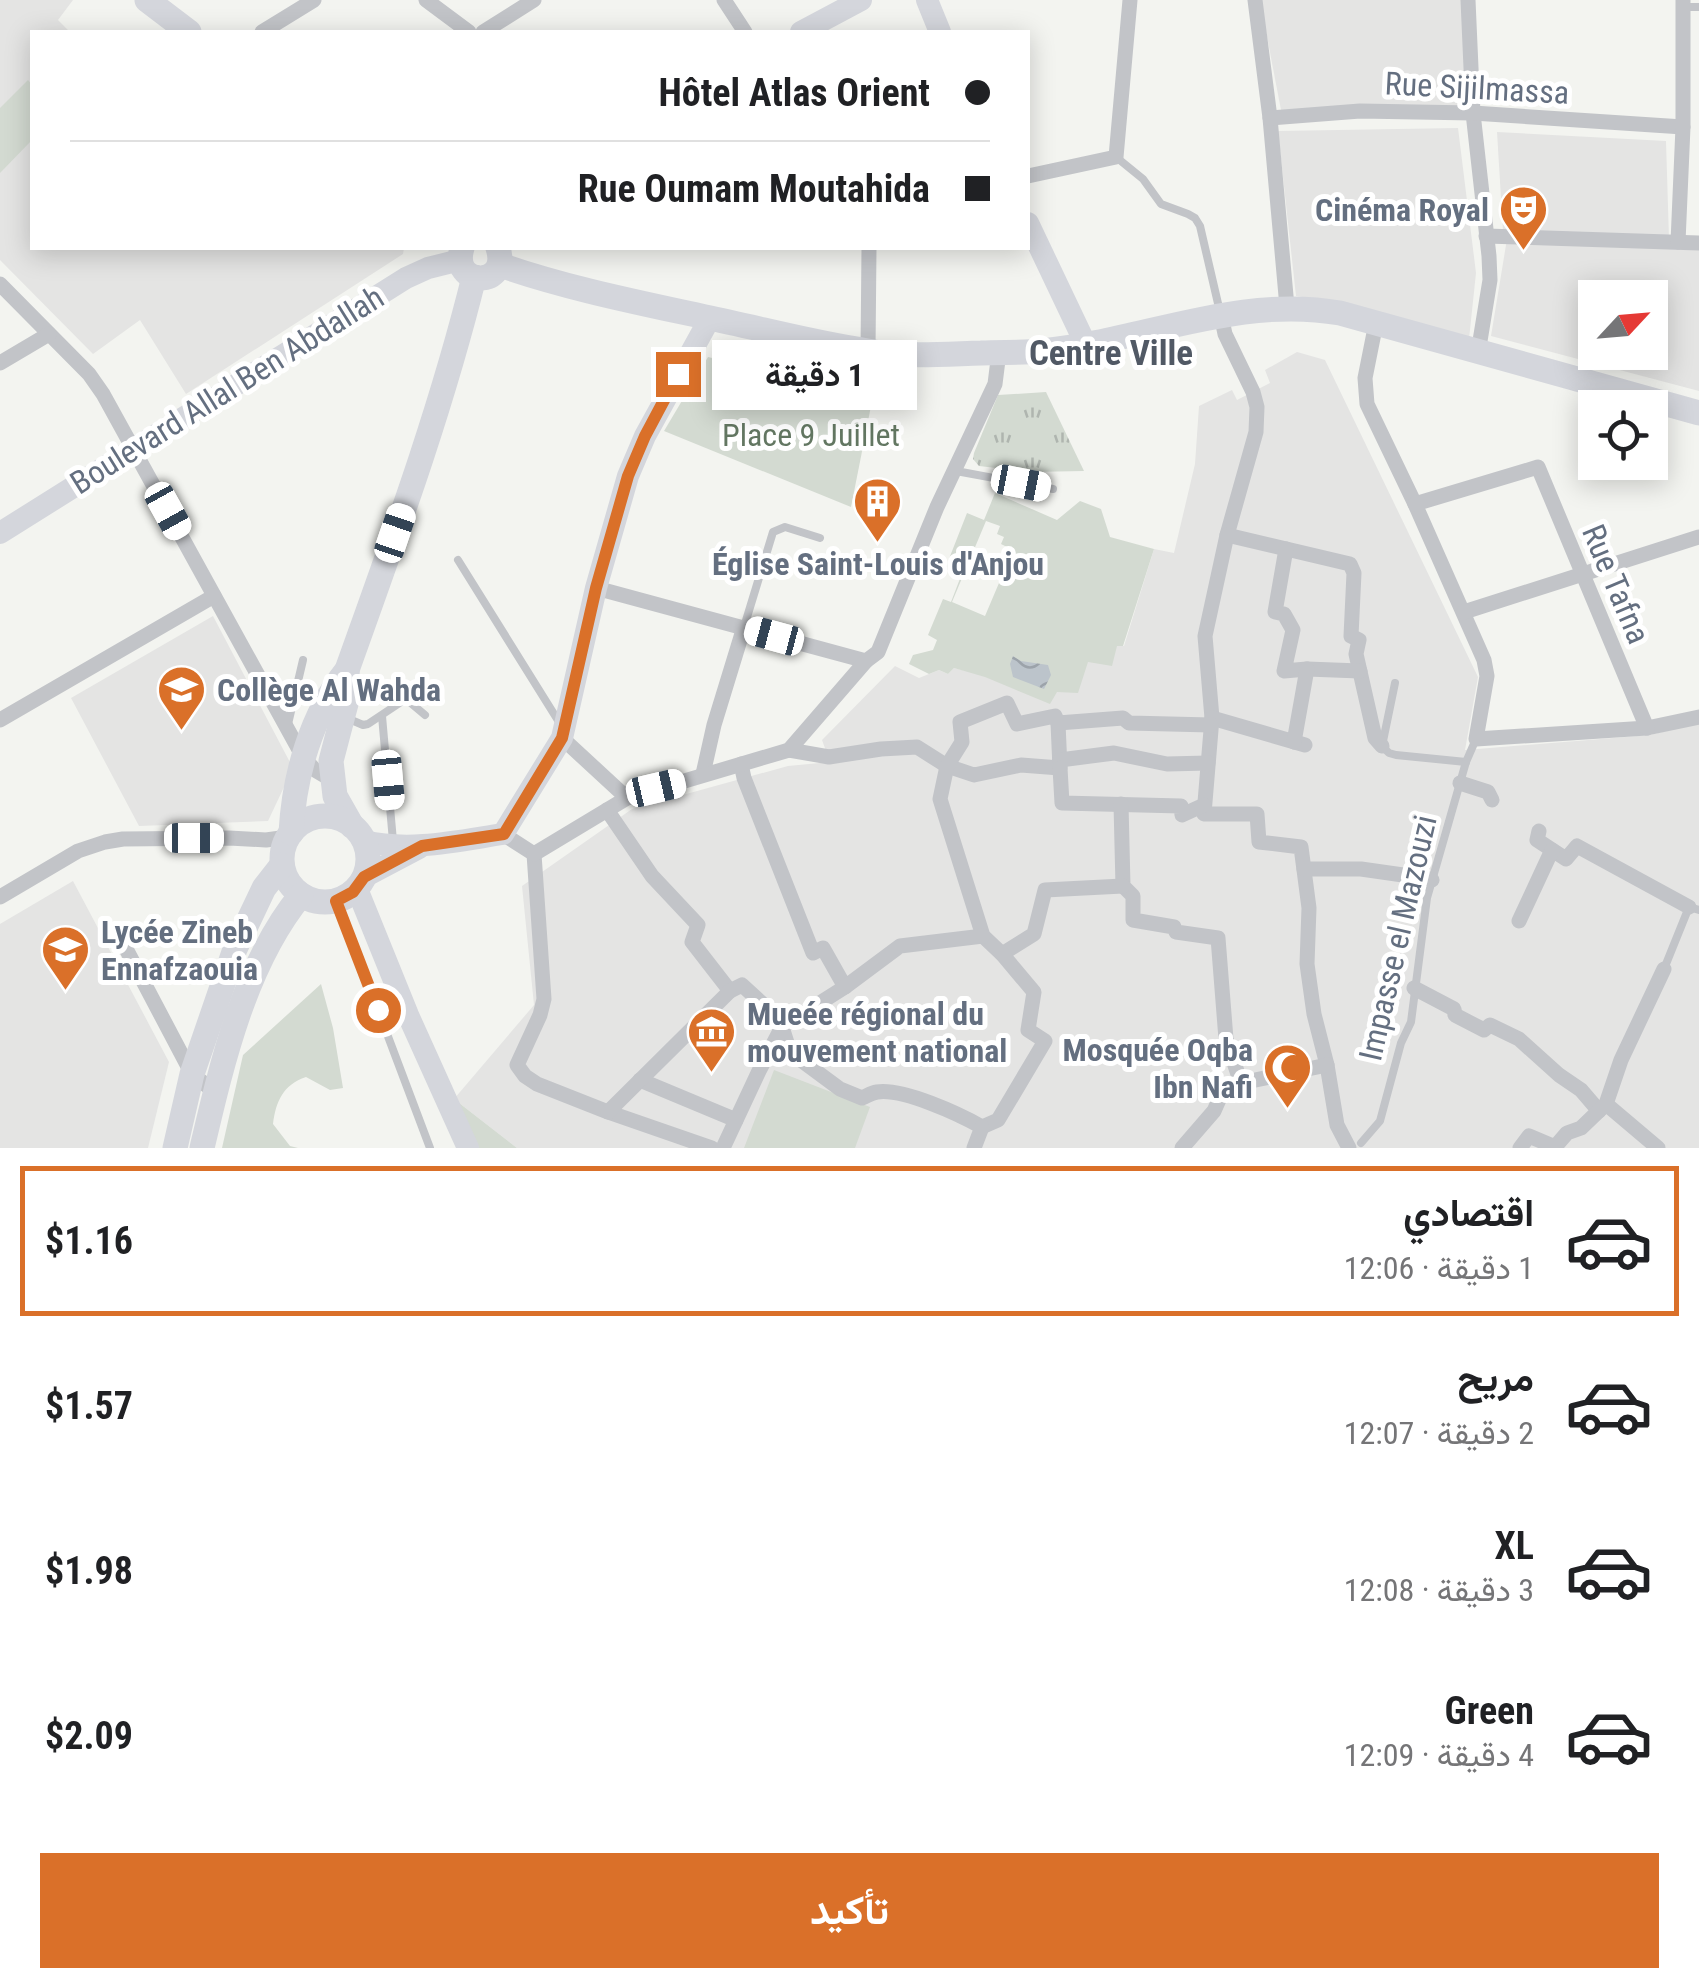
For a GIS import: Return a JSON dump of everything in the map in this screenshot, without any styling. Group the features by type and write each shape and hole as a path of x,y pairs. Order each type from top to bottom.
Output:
{"main road":[{"path":"147,0 185,30"},
{"path":"466,262 488,276 499,256 548,281 787,336 896,354 1038,352 1086,346 1221,315 1312,308 1699,413"},
{"path":"202,1148 216,1092 235,949 282,846 304,757 334,710 348,696 347,670 464,320 466,262"},
{"path":"334,710 332,780 336,796 358,833 368,859 353,889 318,902 301,895 288,882 282,846 298,826 315,817 335,817 358,833"},
{"path":"174,1148 192,1074 272,935 301,895"}],"street":[{"path":"265,30 314,0"},
{"path":"426,0 467,30"},
{"path":"486,30 534,0"},
{"path":"724,0 744,30"},
{"path":"827,25 861,0"},
{"path":"928,0 939,30"},
{"path":"1030,176 1116,157 1130,0"},
{"path":"1255,0 1270,118 1286,307"},
{"path":"1468,0 1473,114 1490,280 1478,353"},
{"path":"1678,242 1688,5"},
{"name":"Rue Sijilmassa","path":"1270,118 1360,110 1683,127"},
{"path":"1030,227 1086,346"},
{"path":"1486,236 1699,243"},
{"path":"868,351 869,250"},
{"name":"Boulevard Allal Ben Abdallah","path":"0,532 406,278 428,268 466,262"},
{"path":"0,284 93,380 304,757 315,770 332,780"},
{"path":"1221,315 1225,334 1257,408 1256,432 1204,636 1212,722 1204,814 1257,814 1260,842 1301,847 1309,908 1307,964 1314,1014 1337,1125 1355,1146"},
{"path":"504,834 563,734 596,588 635,457 710,318"},
{"path":"1376,323 1365,378 1367,404 1486,668 1476,739 1647,728 1699,718"},
{"path":"0,363 49,334"},
{"path":"788,750 878,652 937,507 996,384 999,352"},
{"name":"Rue Tafna","path":"1415,504 1538,468 1647,728"},
{"path":"1227,535 1350,564 1354,573 1351,636 1358,640 1356,654 1374,738 1382,746"},
{"path":"1464,612 1699,538"},
{"path":"1286,549 1275,612 1284,614 1293,630 1284,671 1360,671"},
{"path":"596,588 866,661"},
{"path":"0,720 214,596"},
{"path":"704,774 714,725 744,628"},
{"path":"1058,722 1123,718 1129,723 1212,722 1300,743 1307,669"},
{"path":"974,1148 982,1126 998,1120 1046,1041 1028,1030 1034,992 982,936 940,799 948,766 962,742 960,722 1007,704 1017,724 1055,716 1062,803 1181,806 1182,816 1204,805"},
{"path":"563,734 627,798"},
{"path":"534,854 627,798 788,750 829,757 917,748 974,776 1021,765 1060,764 1114,753 1167,764 1208,763"},
{"path":"741,764 813,953 824,948 845,987"},
{"path":"1460,783 1488,792 1492,800"},
{"path":"1121,804 1123,886"},
{"path":"606,810 652,876 698,925 692,942 730,991"},
{"path":"1539,831 1537,840 1566,858 1577,846 1694,908"},
{"path":"358,833 393,845 422,846 504,834 534,854"},
{"path":"0,896 78,851 105,842 158,838 282,846"},
{"path":"422,846 353,889 468,1148"},
{"path":"1519,922 1552,850"},
{"path":"534,854 544,999 517,1064 537,1084 712,1148"},
{"path":"1304,869 1361,869 1415,874 1432,880"},
{"path":"1002,954 1034,934 1045,890 1123,886 1134,896 1133,920 1218,938 1226,1039 1241,1083"},
{"path":"723,1148 782,1027 900,946 982,936"},
{"path":"124,946 192,1074 216,1092"},
{"path":"1520,1148 1530,1136 1555,1147 1567,1133 1582,1128 1603,1107 1620,1060 1664,968"},
{"path":"608,1112 730,991 746,986 782,1027 790,1052 840,1089 862,1098 878,1092 916,1098 982,1126"},
{"path":"1414,988 1484,1030 1490,1025 1520,1039 1558,1074 1658,1148"},
{"path":"1182,1148 1214,1111 1222,1093 1241,1083 1327,1065"},
{"path":"640,1080 736,1120"}],"lane":[{"path":"1116,157 1143,179 1160,204 1195,218 1221,315"},
{"path":"956,471 1053,489"},
{"path":"744,628 772,532 785,527 820,538"},
{"path":"458,560 563,734"},
{"path":"287,728 303,660"},
{"path":"1395,683 1382,746 1389,754 1466,762"},
{"path":"334,710 363,725 422,688"},
{"path":"406,700 425,715"},
{"path":"382,716 393,845"},
{"name":"Impasse el Mazouzi","path":"1355,1146 1380,1121 1401,1043 1411,1022 1432,880 1476,739"},
{"path":"353,889 430,1148"},
{"path":"1664,968 1694,908"}],"shaded area":[{"path":"0,0 73,0 58,20 68,30 30,30 30,250 404,250 186,394 140,320 93,354 0,260"},
{"path":"1260,0 1462,0 1466,108 1281,110"},
{"path":"1458,128 1476,273 1469,339 1339,303 1296,296 1278,131"},
{"path":"1497,132 1666,141 1669,239 1503,231"},
{"path":"1507,239 1699,247 1699,391 1620,370 1668,370 1668,280 1578,280 1578,359 1491,336"},
{"path":"1297,352 1325,360 1478,677 1465,750 1650,735 1699,723 1699,1148 517,1148 454,1099 534,1005 522,886 632,809 788,766 830,762 822,740 895,666 919,678 939,670 948,674 954,668 1057,692 1088,661 1117,645 1124,646 1154,549 1174,553 1195,464 1199,406 1232,390 1237,400 1270,383 1265,370"},
{"name":"Collège Al Wahda","path":"213,616 293,768 268,821 139,826 71,698"},
{"name":"Lycée Zineb Ennafzaouia","path":"73,881 169,1062 148,1148 0,1148 0,924"}],"green space":[{"path":"28,80 30,142 0,173 0,108"},
{"name":"Place 9 Juillet","path":"708,357 873,396 851,507 664,431"},
{"path":"1046,392 1084,471 1031,472 979,466 973,459 974,453 998,395"},
{"path":"995,493 1057,520 1080,501 1101,509 1110,537 1154,549 1123,646 1117,646 1112,666 1088,662 1078,693 1057,692 1050,704 954,668 948,674 939,670 929,674 909,664 913,655 933,650 937,640 928,635 943,599 951,602 961,576 945,569 967,513 984,520","holes":["986,521 1000,526 997,534 1004,537 1001,544 1013,550 985,616 952,602"]},
{"path":"321,984 343,1088 330,1090 306,1077 282,1095 273,1124 290,1146 298,1148 222,1148 243,1055"},
{"path":"774,1070 870,1107 855,1148 744,1148"},
{"path":"454,1099 517,1148 479,1148"}],"water":[{"path":"1013,656 1048,665 1051,675 1044,689 1013,677"}],"place":[{"name":"Cinéma Royal","path":"1524,252"},
{"name":"Église Saint-Louis d'Anjou","path":"878,544"},
{"name":"Collège Al Wahda","path":"182,732"},
{"name":"Lycée Zineb Ennafzaouia","path":"66,992"},
{"name":"Mueée régional du mouvement national","path":"712,1074"},
{"name":"Mosquée Oqba Ibn Nafi","path":"1288,1110"}],"district":[{"name":"Centre Ville","path":"1111,353"}],"route":[{"path":"378,1010 336,901 357,889 364,877 422,846 504,834 562,738 596,588 628,476 678,374"}]}
